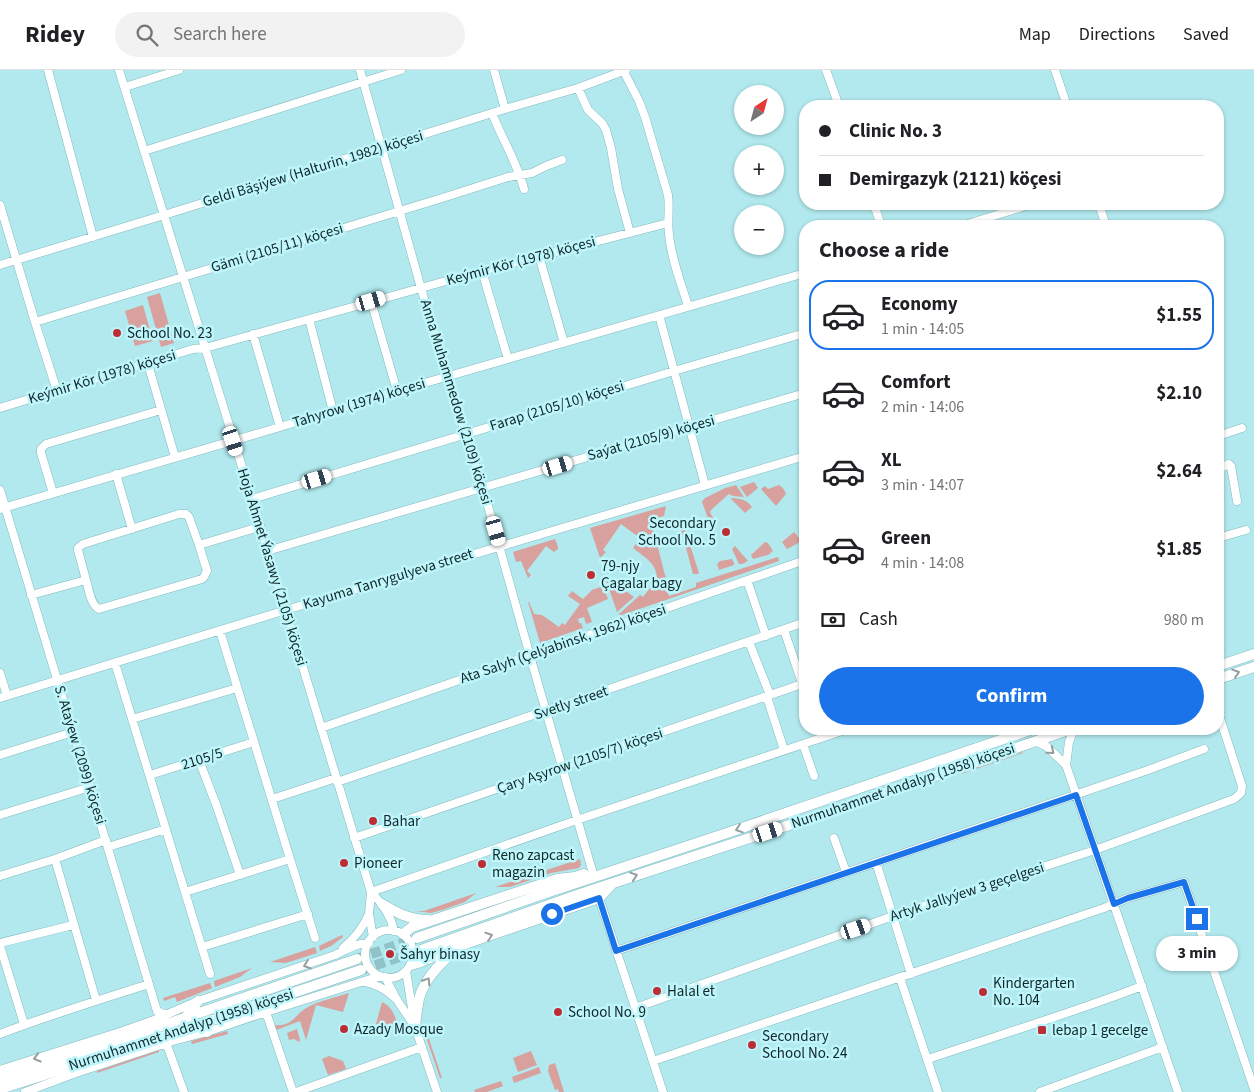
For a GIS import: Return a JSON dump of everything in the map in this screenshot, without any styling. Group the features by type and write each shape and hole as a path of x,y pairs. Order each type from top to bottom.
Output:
{"main road":[{"path":"1224,664 1254,654"},
{"path":"1224,677 1254,667"},
{"name":"Nurmuhammet Andalyp (1958) köçesi","path":"417,938 593,874 607,873 1014,735"},
{"name":"Nurmuhammet Andalyp (1958) köçesi","path":"421,950 612,883 859,802 1054,735"},
{"path":"399,932 557,878 593,874"},
{"path":"409,968 459,946 599,898 612,883"},
{"path":"570,908 580,894"},
{"path":"555,903 570,908"},
{"path":"382,904 405,916 419,920 434,920"},
{"path":"415,1027 418,1002 424,986 440,964 459,946"},
{"name":"Nurmuhammet Andalyp (1958) köçesi","path":"0,1079 357,959"},
{"name":"Nurmuhammet Andalyp (1958) köçesi","path":"0,1089 106,1056 361,970"},
{"path":"167,1015 183,1018 198,1001"},
{"path":"175,1040 187,1029 207,1032"},
{"path":"88,1042 102,1045"},
{"path":"52,1061 69,1049"},
{"path":"95,1066 106,1056"},
{"path":"58,1071 76,1073"}],"street":[{"path":"48,70 93,237"},
{"name":"Hoja Ahmet Ýasawy (2105) köçesi","path":"119,70 371,892 371,940"},
{"path":"125,87 180,70"},
{"name":"Anna Muhammedow (2109) köçesi","path":"360,70 421,288 447,377 483,488 593,874"},
{"path":"144,151 401,70"},
{"path":"494,70 505,109"},
{"path":"624,70 639,101 650,132 668,195 670,206 668,223 671,247 688,306"},
{"name":"Geldi Bäşiýew (Halturin, 1982) köçesi","path":"0,265 578,88 624,70"},
{"path":"826,70 837,100"},
{"path":"1055,70 1065,100"},
{"path":"578,88 588,110 602,123 606,130 618,189 630,232"},
{"path":"492,113 520,175 524,189"},
{"name":"Gämi (2105/11) köçesi","path":"35,322 399,211 532,173 562,160"},
{"path":"0,205 57,391"},
{"path":"980,220 1013,210"},
{"name":"Keýmir Kör (1978) köçesi","path":"0,408 193,349 205,348 482,271 668,223"},
{"path":"539,256 564,343"},
{"path":"482,271 508,359"},
{"name":"Tahyrow (1974) köçesi","path":"3,508 396,391 799,275"},
{"path":"371,301 396,391"},
{"path":"659,315 705,485"},
{"path":"309,319 334,411"},
{"path":"253,334 280,427"},
{"name":"Farap (2105/10) köçesi","path":"252,499 799,335"},
{"path":"148,364 175,457"},
{"name":"Saýat (2105/9) köçesi","path":"267,551 799,395"},
{"path":"53,493 41,453 41,449 46,444 161,410"},
{"path":"1224,434 1242,428"},
{"name":"Kayuma Tanrygulyeva street","path":"4,697 284,610 799,458"},
{"path":"1224,466 1229,464 1231,466 1236,501"},
{"path":"116,474 132,529"},
{"name":"S. Ataýew (2099) köçesi","path":"0,490 3,508 58,680 157,1011"},
{"path":"182,514 189,517 199,545 207,571 202,579 99,609 93,604 78,554 80,545 182,514"},
{"path":"199,545 259,527"},
{"path":"1224,536 1246,530"},
{"name":"Ata Salyh (Çelýabinsk, 1962) köçesi","path":"321,728 799,562"},
{"path":"31,595 86,580"},
{"path":"747,580 766,636"},
{"name":"Svetly street","path":"272,799 337,780 546,711 799,624"},
{"path":"784,630 799,672"},
{"path":"220,631 315,938"},
{"path":"749,642 784,750"},
{"path":"115,663 210,974"},
{"path":"0,673 4,697"},
{"name":"Çary Aşyrow (2105/7) köçesi","path":"354,838 768,696 799,687"},
{"path":"132,719 237,688"},
{"name":"Artyk Jallyýew 3 geçelgesi","path":"635,1008 892,916 1095,850 1230,801 1241,793 1242,786 1224,730"},
{"path":"0,755 73,732"},
{"path":"371,892 829,735"},
{"name":"Nurmuhammet Andalyp (1958) köçesi","path":"1066,765 1071,735"},
{"path":"1035,741 1046,746 1066,765 1178,1092"},
{"name":"2105/5","path":"150,776 254,742"},
{"path":"803,744 814,776"},
{"path":"616,951 1076,795 1204,748"},
{"path":"199,760 240,875"},
{"path":"0,815 90,787"},
{"path":"0,876 107,844 166,829"},
{"path":"834,838 846,872"},
{"path":"55,859 96,1000"},
{"path":"185,892 290,859"},
{"path":"876,862 911,974"},
{"path":"652,1061 900,978 1128,898 1184,882 1254,1089"},
{"name":"Hoja Ahmet Ýasawy (2105) köçesi","path":"371,892 382,904 399,932"},
{"path":"599,898 663,1092"},
{"path":"202,947 308,914"},
{"path":"335,955 358,934 370,914"},
{"path":"24,1024 0,944 73,925"},
{"path":"415,1027 382,977 372,971 367,963 366,954 371,940 380,932 390,930 399,932 410,941 413,959 409,968 415,1027 435,1091"},
{"name":"Nurmuhammet Andalyp (1958) köçesi","path":"0,1070 154,1020 198,1001 335,955 371,940"},
{"path":"175,1040 207,1032 363,981 382,977 394,978 409,968"},
{"path":"900,978 938,1092"},
{"path":"363,981 383,987 397,1000"},
{"path":"0,1034 24,1024 149,984"},
{"path":"928,1059 1048,1020 1142,986"},
{"path":"157,1011 167,1015"},
{"name":"Nurmuhammet Andalyp (1958) köçesi","path":"154,1020 157,1011"},
{"path":"266,1012 295,1092 422,1047"},
{"name":"Nurmuhammet Andalyp (1958) köçesi","path":"165,1046 175,1040"},
{"path":"25,1092 95,1066 165,1046 184,1092"},
{"path":"1040,1092 1163,1047"}],"shaded area":[{"path":"160,293 174,343 161,347 147,297"},
{"path":"143,305 153,341 135,346 125,311"},
{"path":"754,482 758,488 747,497 740,487"},
{"path":"736,485 744,497 729,494 710,512 716,524 711,526 702,502 705,498 725,488"},
{"path":"779,485 786,494 776,506 761,489 765,486 768,489"},
{"path":"732,498 741,499 752,507 745,513"},
{"path":"666,506 664,516 658,518 657,515 653,516 655,523 652,524 669,596 696,587 696,583 778,557 779,561 619,616 640,595 643,597 657,579 655,569 649,561 633,548 640,538 621,524 603,550 606,552 600,558 590,528"},
{"path":"681,517 698,574 693,574 678,518"},
{"path":"794,532 799,538 799,543 787,549 782,542"},
{"path":"555,539 558,549 554,552 546,546 527,571 531,575 528,578 521,561 516,562 513,552"},
{"path":"765,542 768,543 773,551 768,555 753,559 751,555"},
{"path":"735,546 748,561 739,564 732,549"},
{"path":"732,559 734,565 719,570 717,564 720,561"},
{"path":"606,580 612,581 634,597 617,612"},
{"path":"603,586 608,599 587,608 592,622 586,624 584,617 578,619 583,628 540,643 528,602 534,614 542,615 559,627 562,623 565,625 580,604 568,596 572,591 583,599 592,590"},
{"path":"1023,753 961,774 961,773"},
{"path":"580,859 581,865 579,868 551,873 510,887 495,887"},
{"path":"476,893 465,902 442,910 431,913 415,911 424,911"},
{"path":"342,935 343,937 331,946 320,951 319,946"},
{"path":"315,947 317,953 286,963 270,962"},
{"path":"252,968 240,977 215,987 214,981"},
{"path":"210,983 212,988 177,1002 175,997 164,1001 163,998"},
{"path":"349,993 343,1012 316,1005 306,1040 300,1021 276,1030 274,1025 290,1022 308,1007"},
{"path":"382,1002 393,1013 399,1028 398,1030 376,1024"},
{"path":"297,1029 299,1042 294,1039 289,1040 287,1033"},
{"path":"227,1031 228,1034 192,1044 191,1041"},
{"path":"428,1036 442,1078 440,1078 426,1037"},
{"path":"159,1050 159,1052 97,1073 97,1071"},
{"path":"531,1051 537,1065 518,1072 513,1058"},
{"path":"329,1056 343,1061 346,1069 328,1075 322,1059"},
{"path":"555,1063 564,1092 559,1092 558,1089 555,1090 548,1071 549,1065"},
{"path":"539,1067 541,1073 514,1083 512,1077"},
{"path":"501,1081 503,1086 487,1092 475,1092 474,1090"}],"tunnel":[{"path":"357,959 417,938"},
{"path":"361,970 421,950"}],"place":[{"name":"School No. 23","path":"117,333"},
{"name":"Secondary School No. 5","path":"726,532"},
{"name":"79-njy Çagalar bagy","path":"591,575"},
{"name":"Bahar","path":"373,821"},
{"name":"Pioneer","path":"344,863"},
{"name":"Reno zapcast magazin","path":"482,864"},
{"name":"Šahyr binasy","path":"390,954"},
{"name":"Halal et","path":"657,991"},
{"name":"Kindergarten No. 104","path":"983,992"},
{"name":"School No. 9","path":"558,1012"},
{"name":"Azady Mosque","path":"344,1029"},
{"name":"lebap 1 gecelge","path":"1042,1030"},
{"name":"Secondary School No. 24","path":"752,1045"}],"route":[{"path":"552,914 599,898 616,951 1076,795 1114,904 1128,898 1184,882 1197,919"}]}
